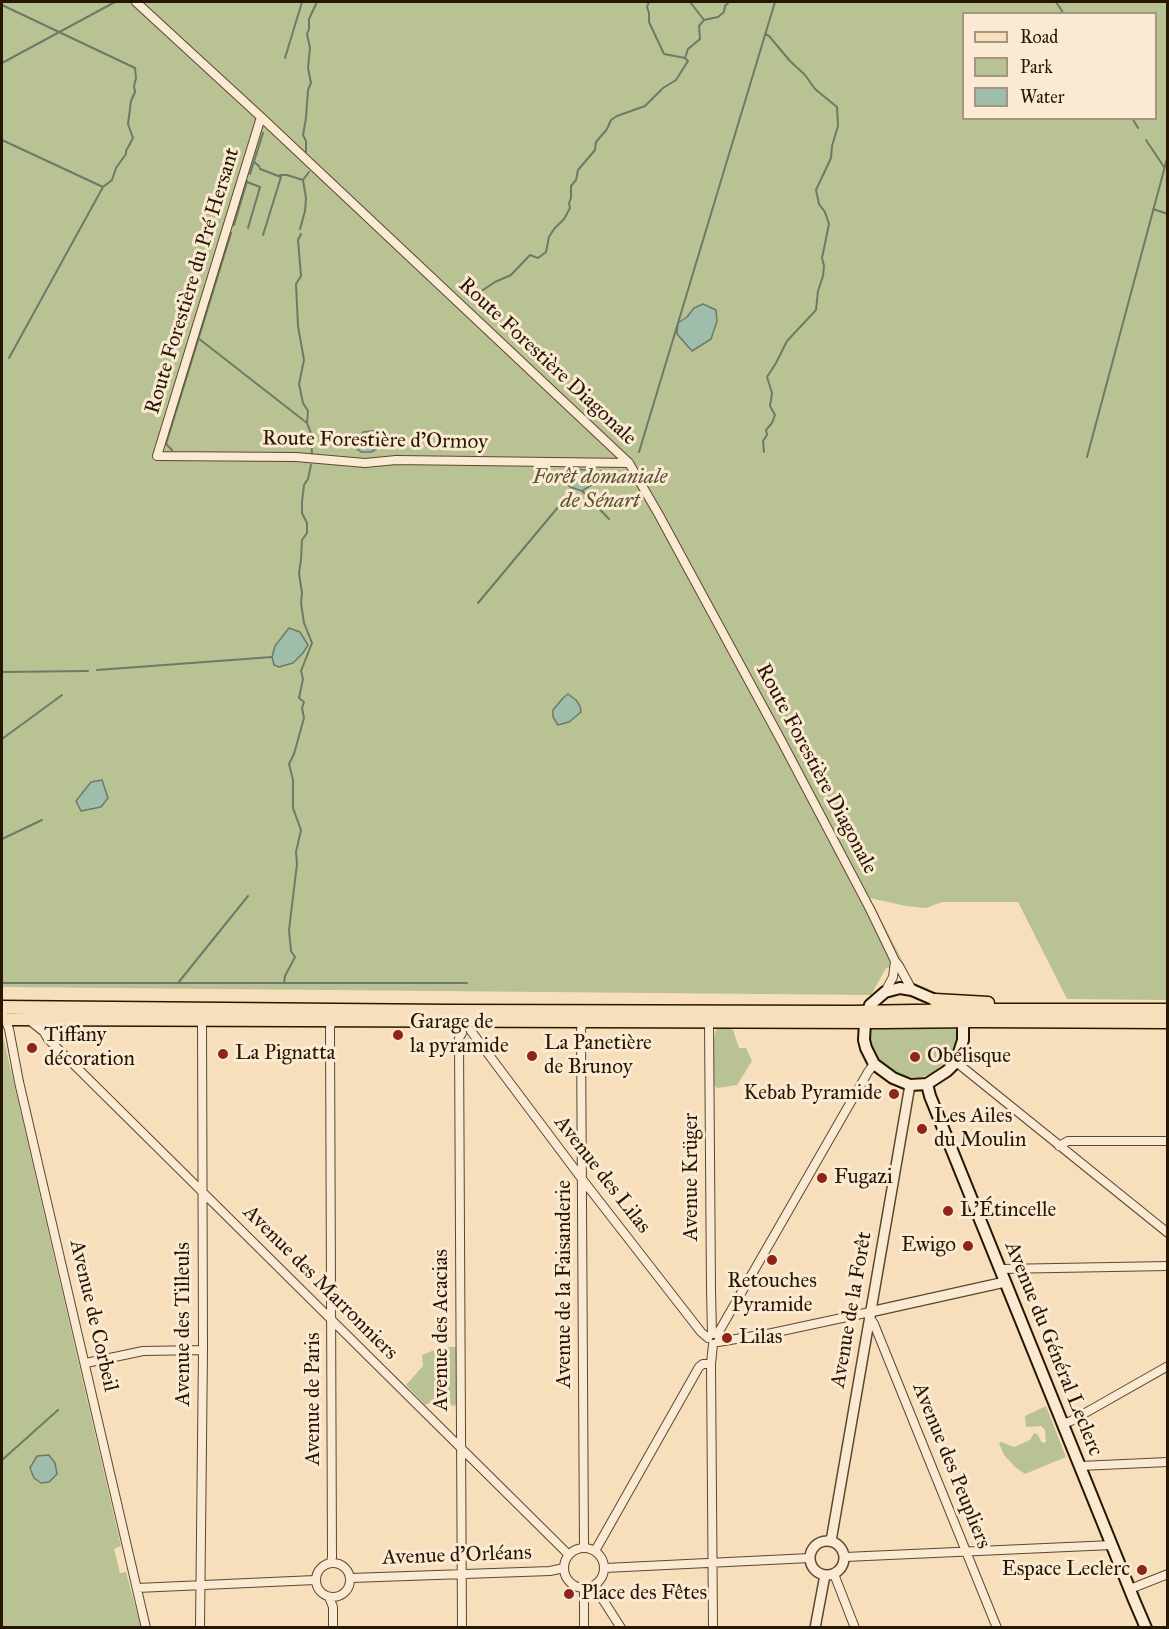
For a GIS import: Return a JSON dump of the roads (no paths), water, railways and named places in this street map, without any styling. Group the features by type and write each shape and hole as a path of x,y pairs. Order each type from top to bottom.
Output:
{"main road":[{"path":"900,988 912,990 954,1010 963,1021 963,1040 956,1062 948,1071 927,1084 910,1085 893,1078 874,1064 865,1043 866,1017 870,1005 885,992 900,988"},
{"path":"935,1000 1003,1004 1014,1011"},
{"path":"2,1014 66,1007 1167,1022"},
{"path":"2,1014 28,1019 53,1016 202,1020 709,1021 866,1017 954,1010 1167,1010"},
{"name":"Avenue du Général Leclerc","path":"927,1084 1146,1628"}],"street":[{"name":"Route Forestière Diagonale","path":"136,2 629,463 782,742 870,909 895,962 912,990"},
{"name":"Route Forestière du Pré Hersant","path":"158,456 261,117"},
{"name":"Route Forestière d'Ormoy","path":"158,456 296,457 365,463 396,460 629,463"},
{"path":"885,992 893,977 895,962"},
{"path":"47,1036 53,1016 66,1007"},
{"name":"Avenue de Corbeil","path":"2,1014 86,1363 146,1628"},
{"name":"Avenue des Marronniers","path":"28,1019 44,1032 569,1554"},
{"name":"Avenue des Tilleuls","path":"200,1628 203,1350 202,1020"},
{"name":"Avenue de Paris","path":"331,1562 330,1028 332,1020"},
{"path":"454,1021 456,1028 462,1033 471,1031 479,1020"},
{"name":"Avenue de la Faisanderie","path":"583,1020 581,1030 584,1548"},
{"name":"Avenue Krüger","path":"709,1021 713,1338 711,1364 712,1628"},
{"name":"Avenue des Lilas","path":"471,1031 701,1332 713,1338"},
{"name":"Avenue des Acacias","path":"462,1033 459,1038 462,1628"},
{"path":"956,1062 1167,1233"},
{"path":"713,1338 874,1064"},
{"name":"Avenue de la Forêt","path":"831,1540 910,1085"},
{"path":"1059,1146 1068,1141 1167,1141"},
{"path":"1000,1269 1167,1266"},
{"path":"713,1338 772,1334 870,1315 1005,1282"},
{"name":"Avenue des Peupliers","path":"870,1315 998,1628"},
{"path":"86,1363 143,1350 203,1350"},
{"path":"595,1551 699,1367 711,1364"},
{"path":"1063,1424 1167,1366"},
{"path":"1080,1466 1167,1462"},
{"path":"815,1628 829,1574 843,1565 845,1557 841,1546 831,1540 816,1544 810,1558 814,1569 829,1574 855,1628"},
{"path":"845,1557 1112,1545"},
{"path":"584,1548 595,1551 603,1560 605,1568 601,1579 596,1584 584,1588 578,1587 568,1580 564,1568 569,1554 584,1548"},
{"path":"605,1568 810,1558"},
{"path":"331,1562 342,1564 351,1578 348,1589 344,1593 340,1596 329,1597 319,1591 315,1580 322,1566 331,1562"},
{"name":"Avenue d'Orléans","path":"351,1578 461,1575 564,1568"},
{"path":"1130,1589 1167,1574"},
{"path":"137,1588 315,1580"},
{"path":"596,1584 598,1592 621,1628"},
{"path":"584,1588 584,1628"},
{"path":"329,1597 333,1607 333,1628"}],"water":[{"path":"703,304 716,310 717,321 711,339 692,351 677,334 678,323 694,308"},
{"path":"379,430 381,435 378,448 371,452 361,452 357,449 358,440 363,432"},
{"path":"572,469 604,471 604,477 582,491 570,487 563,479"},
{"path":"289,628 300,632 308,645 293,663 279,667 274,665 272,657 275,646"},
{"path":"568,694 576,700 581,712 569,722 558,725 553,717 553,710"},
{"path":"102,780 108,798 101,807 81,811 76,801 91,782"},
{"path":"49,1455 55,1463 57,1474 49,1482 41,1483 34,1478 30,1468 37,1456"}],"waterway":[{"path":"2,63 115,2"},
{"path":"285,58 302,2"},
{"path":"306,152 306,141 303,135 308,90 311,83 308,68 310,48 307,34 309,19 317,2"},
{"path":"649,2 647,7 649,22 664,54 685,58"},
{"path":"690,2 704,20 718,17 724,12 729,2"},
{"path":"639,452 775,2"},
{"path":"1056,2 1063,12"},
{"path":"2,5 135,68 135,92 131,101 128,124 133,138 112,180 103,187"},
{"path":"474,296 495,282 511,275 530,255 538,258 546,252 549,237 570,208 571,186 576,180 578,170 595,150 596,142 611,120 645,106 663,88 676,80 688,61 685,58 688,49 700,39 699,26 704,20"},
{"path":"764,452 763,441 767,435 766,430 775,415 770,406 772,393 767,377 787,341 816,310 818,291 823,276 822,258 829,224 819,204 816,190 831,158 838,126 837,107 815,89 805,75 765,34"},
{"path":"1133,120 1138,128"},
{"path":"250,174 263,133"},
{"path":"2,140 103,187 9,358"},
{"path":"1146,140 1164,167"},
{"path":"1087,457 1168,155"},
{"path":"254,162 260,169 281,177 263,235"},
{"path":"300,229 306,198 303,180 309,172"},
{"path":"280,175 303,180"},
{"path":"234,225 247,181"},
{"path":"247,182 260,187 248,228"},
{"path":"1153,209 1168,214"},
{"path":"172,450 166,444 231,233"},
{"path":"301,234 298,240 301,276 296,284 298,326 304,360 299,384 303,403 308,411 307,423 311,433 312,454"},
{"path":"198,338 307,423"},
{"path":"284,983 285,976 295,957 291,951 289,930 297,864 296,852 301,830 293,808 293,780 289,764 304,718 302,708 304,702 299,698 303,679 301,671 312,643 304,623 299,573 302,540 307,533 302,502 304,485 311,465"},
{"path":"478,603 574,488"},
{"path":"582,491 609,519"},
{"path":"97,670 272,657"},
{"path":"2,672 88,671"},
{"path":"2,739 62,695"},
{"path":"2,839 42,820"},
{"path":"178,983 248,896"},
{"path":"2,983 467,983"},
{"path":"2,1460 58,1410"}],"place":[{"name":"Garage de la pyramide","path":"398,1035"},
{"name":"Tiffany décoration","path":"32,1048"},
{"name":"La Pignatta","path":"223,1054"},
{"name":"La Panetière de Brunoy","path":"532,1056"},
{"name":"Obélisque","path":"915,1057"},
{"name":"Kebab Pyramide","path":"894,1094"},
{"name":"Les Ailes du Moulin","path":"922,1129"},
{"name":"Fugazi","path":"822,1178"},
{"name":"L'Étincelle","path":"948,1211"},
{"name":"Ewigo","path":"968,1246"},
{"name":"Retouches Pyramide","path":"772,1260"},
{"name":"Lilas","path":"727,1338"},
{"name":"Espace Leclerc","path":"1142,1570"},
{"name":"Place des Fêtes","path":"569,1594"}],"park label":[{"name":"Forêt domaniale de Sénart","path":"600,490"}]}
